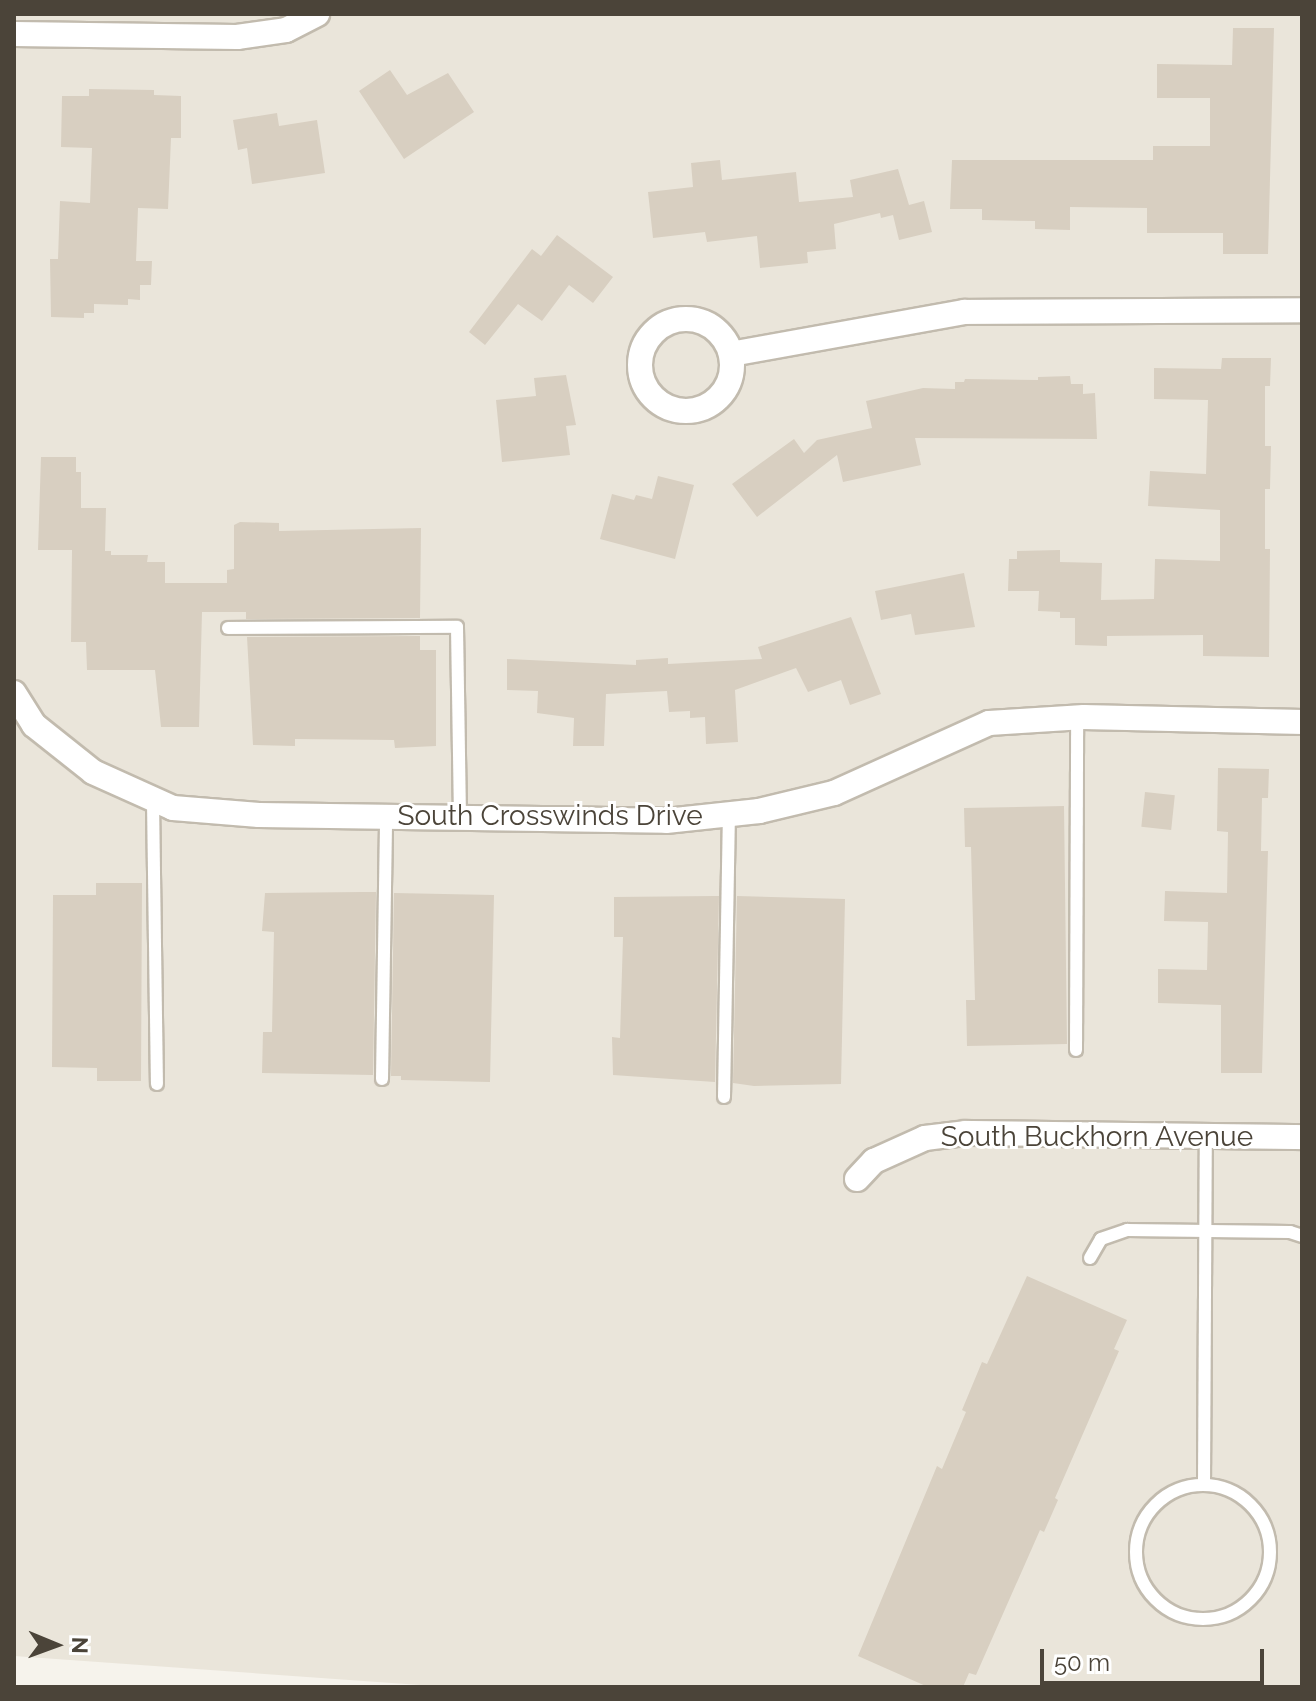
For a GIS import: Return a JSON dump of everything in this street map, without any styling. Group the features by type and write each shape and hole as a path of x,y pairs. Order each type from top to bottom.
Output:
{"street":[{"path":"14,34 237,37 286,30 317,14"},
{"path":"731,354 964,312 1302,310"},
{"name":"South Crosswinds Drive","path":"14,693 34,725 93,772 173,808 259,815 666,821 729,814 834,793 989,723 1077,717 1302,722"},
{"name":"South Buckhorn Avenue","path":"857,1179 874,1161 925,1138 952,1134 1302,1137"}],"lane":[{"path":"228,628 457,627 460,818"},
{"path":"1076,1050 1077,717"},
{"path":"153,801 157,1084"},
{"path":"724,1097 729,814"},
{"path":"382,1079 386,817"},
{"path":"1204,1484 1206,1136"},
{"path":"1090,1258 1101,1239 1127,1230 1290,1232 1302,1236"},
{"path":"1204,1484 1225,1488 1244,1498 1259,1514 1267,1533 1270,1555 1266,1576 1256,1594 1240,1609 1221,1618 1198,1620 1175,1614 1149,1592 1136,1560 1137,1537 1145,1516 1161,1499 1181,1488 1204,1484"}],"shaded area":[{"path":"14,14 1302,14 1302,1687 448,1687 14,1656"}],"building":[{"path":"1233,28 1274,28 1268,254 1223,254 1223,233 1147,233 1147,208 1070,207 1070,230 1035,229 1035,221 982,220 982,209 950,209 952,160 1153,160 1153,146 1210,146 1210,98 1157,98 1157,64 1232,65"},
{"path":"390,70 407,95 448,73 474,112 404,159 359,91"},
{"path":"89,89 154,90 154,95 181,96 181,138 171,138 168,209 138,208 136,261 152,261 151,285 140,285 140,300 128,299 128,305 94,304 94,313 84,313 84,318 51,317 50,259 58,259 60,201 90,203 92,148 61,147 62,96 89,96"},
{"path":"277,113 279,126 317,120 325,173 252,184 247,148 238,150 233,120"},
{"path":"720,160 722,180 796,172 799,202 853,197 850,180 898,169 909,205 924,201 932,232 899,240 893,215 881,218 880,213 834,224 836,249 807,252 808,263 760,268 757,236 707,242 705,232 653,238 648,192 693,187 691,163"},
{"path":"557,235 613,277 593,303 569,285 542,321 518,304 485,345 469,332 532,249 541,256"},
{"path":"1222,358 1271,358 1270,386 1265,386 1265,446 1271,446 1270,489 1265,489 1265,549 1270,549 1269,657 1203,656 1203,635 1107,636 1107,646 1075,645 1075,618 1060,618 1060,612 1038,611 1039,591 1008,591 1009,559 1017,559 1017,551 1060,550 1060,562 1102,563 1101,600 1154,599 1155,559 1220,561 1220,510 1148,506 1150,471 1206,474 1208,400 1154,399 1154,368 1221,369"},
{"path":"566,375 576,425 566,426 570,455 502,462 496,400 536,396 534,378"},
{"path":"1070,376 1071,384 1083,384 1083,394 1095,393 1097,439 915,438 921,465 843,482 837,455 757,517 732,484 794,439 804,453 817,440 872,428 866,401 923,388 955,389 955,382 964,382 965,379 1038,380 1038,377"},
{"path":"41,457 76,457 76,472 81,472 81,508 106,508 105,551 111,551 111,555 148,555 147,562 165,562 165,583 227,583 227,570 234,569 234,525 240,522 279,523 279,531 421,528 420,618 246,619 246,612 202,612 199,727 161,727 155,670 87,670 86,642 71,642 72,550 38,550"},
{"path":"658,476 694,485 675,559 600,539 612,494 634,500 636,495 652,499"},
{"path":"964,573 975,627 915,635 911,614 881,620 875,591"},
{"path":"851,617 881,694 850,705 841,680 808,692 796,668 735,690 738,742 706,744 705,717 690,718 690,711 669,712 667,691 606,694 604,746 573,746 574,718 537,713 538,691 507,690 507,659 636,665 636,660 668,658 668,664 762,659 758,647"},
{"path":"420,636 420,650 436,650 436,746 395,748 394,740 295,739 295,746 253,745 247,637"},
{"path":"1218,768 1269,769 1268,798 1262,798 1261,851 1268,851 1262,1073 1221,1073 1221,1005 1158,1003 1158,969 1207,970 1208,922 1164,921 1165,891 1227,893 1228,832 1217,831"},
{"path":"1145,792 1175,795 1171,830 1141,827"},
{"path":"1064,806 1067,1044 967,1046 966,1000 975,1000 971,847 965,847 964,808"},
{"path":"96,883 142,883 141,1081 97,1081 97,1068 52,1067 53,895 96,895"},
{"path":"376,892 373,1075 262,1073 263,1032 272,1032 274,932 262,931 265,893"},
{"path":"394,893 494,895 490,1082 401,1080 401,1076 391,1076"},
{"path":"719,896 715,1082 613,1075 612,1037 620,1038 623,937 614,937 614,897"},
{"path":"737,896 845,899 841,1084 754,1086 733,1083"},
{"path":"1027,1276 1127,1320 1114,1349 1119,1351 1055,1498 1058,1500 1044,1532 1040,1530 976,1675 969,1673 963,1687 928,1687 858,1656 937,1466 942,1469 966,1412 962,1410 982,1362 987,1364"}]}
